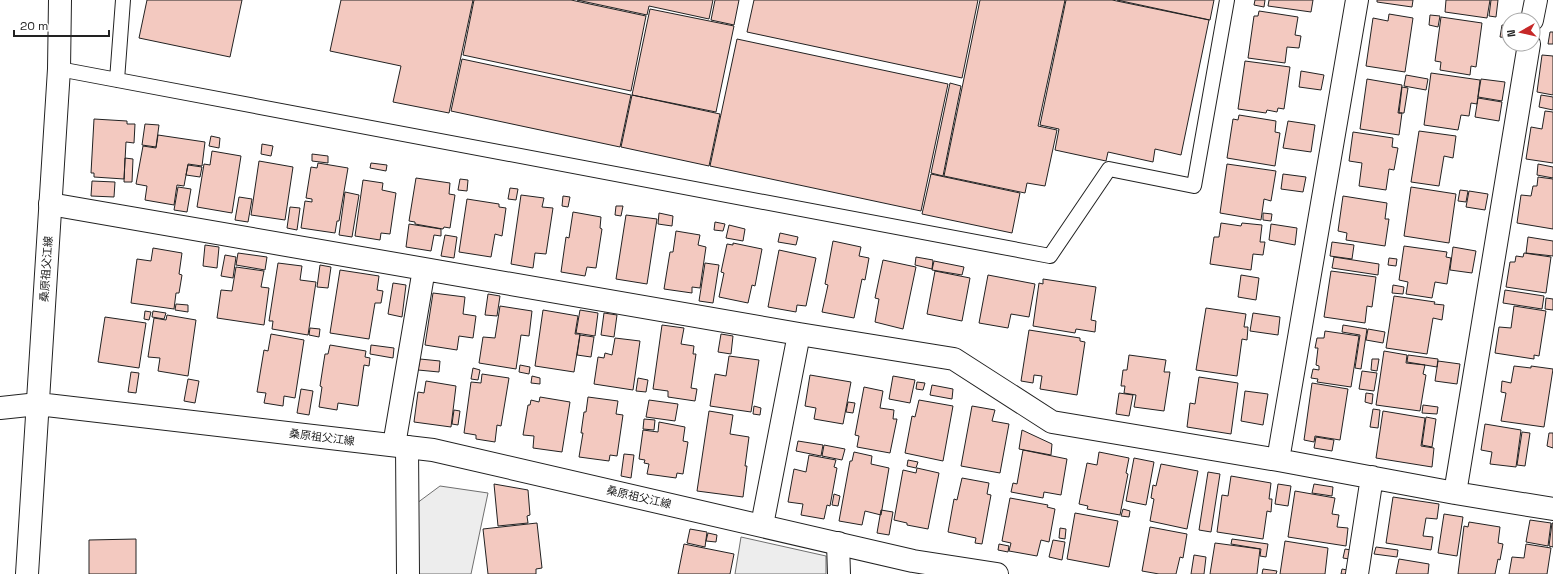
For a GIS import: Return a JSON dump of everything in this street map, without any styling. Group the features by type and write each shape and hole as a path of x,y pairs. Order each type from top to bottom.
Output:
{"street":[{"name":"桑原祖父江線","path":"60,0 59,69 38,404 433,450 913,561 969,572 997,574"},
{"path":"1278,460 1357,0"},
{"path":"1534,12 1536,0"},
{"path":"1455,493 1527,52"},
{"path":"50,204 799,334 954,359 1052,422 1278,460 1455,493 1553,509"},
{"path":"408,574 400,446 424,269"},
{"path":"762,525 799,334"},
{"path":"0,408 38,404 27,574"},
{"path":"1357,574 1372,478"},
{"path":"838,543 839,574"}],"lane":[{"path":"117,80 123,0"},
{"path":"59,69 1050,256 1109,168 1194,186 1227,0"}],"shaded area":[{"path":"440,486 488,493 471,574 416,574 413,506"},
{"path":"741,537 826,556 826,574 735,574"}],"building":[{"path":"147,0 242,0 230,57 139,38"},
{"path":"341,0 473,0 449,113 393,102 401,66 330,51"},
{"path":"474,0 571,0 646,16 631,91 463,55"},
{"path":"577,0 713,0 709,19 649,6 647,15"},
{"path":"715,0 739,0 734,25 711,20"},
{"path":"754,0 978,0 962,78 747,32"},
{"path":"980,0 1065,0 1038,126 1057,130 1045,186 1027,183 1025,193 944,176"},
{"path":"1066,0 1112,0 1209,20 1181,155 1155,149 1153,162 1108,152 1106,161 1055,150 1059,129 1040,125"},
{"path":"1117,0 1214,0 1210,20"},
{"path":"1255,0 1265,0 1264,7 1254,5"},
{"path":"1269,0 1313,0 1311,12 1268,6"},
{"path":"1377,0 1413,0 1412,7 1377,2"},
{"path":"1446,0 1490,0 1487,18 1445,12"},
{"path":"1491,0 1498,0 1496,17 1489,16"},
{"path":"650,9 734,26 716,112 632,95"},
{"path":"1259,11 1298,17 1295,35 1301,36 1299,48 1287,47 1285,63 1248,58 1254,16 1258,16"},
{"path":"1389,14 1413,18 1405,72 1366,66 1373,18 1388,21"},
{"path":"1430,15 1440,16 1438,27 1429,25"},
{"path":"1441,17 1482,23 1476,67 1471,66 1470,75 1440,70 1441,62 1435,61"},
{"path":"1550,32 1553,32 1553,44 1548,44"},
{"path":"737,39 948,84 921,211 710,166"},
{"path":"1542,55 1553,56 1553,95 1537,92"},
{"path":"462,59 631,95 620,147 451,111"},
{"path":"1245,61 1290,67 1284,109 1278,108 1277,112 1267,110 1266,113 1238,109"},
{"path":"1301,71 1324,75 1321,90 1299,87"},
{"path":"1431,73 1480,80 1477,104 1471,103 1469,116 1461,115 1458,130 1424,125"},
{"path":"1406,75 1428,79 1426,90 1404,86"},
{"path":"1367,79 1402,85 1398,113 1402,113 1399,135 1360,129"},
{"path":"1481,79 1505,82 1502,101 1478,97"},
{"path":"950,83 961,86 943,176 931,173"},
{"path":"1402,87 1408,88 1404,113 1399,113"},
{"path":"632,95 720,114 709,166 621,147"},
{"path":"1541,95 1553,97 1553,110 1539,107"},
{"path":"1478,98 1502,102 1499,121 1475,117"},
{"path":"1545,111 1553,112 1553,163 1526,159 1531,127 1542,129"},
{"path":"1239,115 1276,121 1275,132 1280,133 1275,166 1227,158 1233,119 1238,120"},
{"path":"94,119 127,121 127,124 135,124 134,143 126,142 124,179 94,177 94,173 91,173"},
{"path":"1288,121 1315,125 1311,152 1283,148"},
{"path":"145,124 159,125 156,147 142,145"},
{"path":"1419,131 1456,136 1453,158 1444,156 1439,186 1411,182"},
{"path":"1353,132 1393,138 1392,147 1398,148 1394,170 1389,169 1386,190 1359,186 1362,163 1349,161"},
{"path":"158,135 205,142 202,166 188,164 184,186 177,185 174,205 145,200 147,186 136,184 143,146 156,148"},
{"path":"211,136 220,138 219,148 209,146"},
{"path":"262,144 273,146 271,156 261,154"},
{"path":"212,151 241,156 232,213 197,207 204,164 210,165"},
{"path":"312,154 328,156 328,163 312,161"},
{"path":"125,158 133,159 132,182 124,182"},
{"path":"259,161 293,167 285,220 251,215"},
{"path":"318,163 348,168 339,221 337,221 335,233 301,228 305,201 312,202 312,199 306,198 311,167 317,168"},
{"path":"371,163 387,165 386,171 370,168"},
{"path":"1227,164 1276,171 1271,201 1264,199 1261,220 1220,213"},
{"path":"1538,164 1553,167 1553,178 1537,175"},
{"path":"188,165 202,167 200,177 186,175"},
{"path":"931,174 1020,193 1012,233 922,214"},
{"path":"1283,174 1306,177 1303,192 1281,189"},
{"path":"1538,177 1553,179 1553,229 1517,223 1521,195 1531,196 1533,186 1537,186"},
{"path":"416,178 450,183 449,194 455,195 450,228 444,227 443,229 415,224 415,222 409,221"},
{"path":"460,179 468,180 467,191 458,190"},
{"path":"363,180 383,183 382,190 396,193 390,234 381,233 380,240 355,236"},
{"path":"92,181 115,182 114,197 91,196"},
{"path":"178,187 191,189 187,212 174,210"},
{"path":"1411,187 1456,194 1449,243 1404,236"},
{"path":"510,188 518,189 516,200 508,199"},
{"path":"1460,190 1468,191 1466,202 1458,201"},
{"path":"1469,191 1488,194 1485,210 1466,207"},
{"path":"345,192 359,195 352,237 339,235"},
{"path":"521,195 544,198 542,207 553,208 546,254 535,253 533,268 511,264"},
{"path":"563,196 570,197 568,207 562,206"},
{"path":"1343,196 1387,203 1385,219 1389,219 1385,246 1346,240 1347,233 1338,231"},
{"path":"239,197 252,199 248,222 235,220"},
{"path":"467,199 499,204 499,207 506,208 502,236 495,234 491,257 459,252"},
{"path":"616,206 623,206 621,216 615,215"},
{"path":"290,207 300,208 297,230 287,228"},
{"path":"573,212 601,217 600,228 602,229 596,268 587,267 585,276 561,272 566,237 569,238"},
{"path":"659,213 673,216 672,226 658,224"},
{"path":"1263,213 1272,214 1271,221 1263,220"},
{"path":"626,215 657,219 647,284 616,279"},
{"path":"715,222 725,224 723,231 714,230"},
{"path":"1221,223 1241,226 1242,223 1262,225 1260,242 1265,242 1263,255 1253,254 1251,270 1210,264 1214,237 1219,237"},
{"path":"409,224 441,229 441,236 434,235 431,251 406,247"},
{"path":"1271,224 1297,228 1295,245 1269,240"},
{"path":"729,225 745,229 743,241 726,238"},
{"path":"676,231 700,235 698,245 706,247 700,288 692,287 692,293 664,289 670,252 673,252"},
{"path":"780,233 798,237 796,245 778,242"},
{"path":"445,235 457,237 454,258 441,256"},
{"path":"1528,237 1553,241 1553,256 1526,253"},
{"path":"833,241 861,247 859,256 869,258 865,280 862,279 854,318 822,312 828,285 825,284"},
{"path":"1332,242 1354,245 1352,259 1330,256"},
{"path":"733,243 762,249 755,286 752,285 748,303 719,297 724,273 721,272 727,244 733,245"},
{"path":"205,245 219,247 217,268 203,266"},
{"path":"1404,246 1447,252 1446,257 1451,258 1447,284 1435,282 1432,298 1406,294 1408,282 1399,280"},
{"path":"1453,247 1476,251 1472,273 1450,270"},
{"path":"153,248 182,253 179,274 182,275 179,293 176,293 174,309 131,303 137,259 151,261"},
{"path":"779,250 816,258 806,306 797,305 796,312 768,307"},
{"path":"238,253 267,257 265,270 236,265"},
{"path":"1524,253 1551,257 1546,293 1506,287 1510,262 1515,262 1516,256 1523,257"},
{"path":"225,255 236,257 233,278 221,276"},
{"path":"916,257 933,260 932,269 915,265"},
{"path":"1334,257 1379,264 1378,275 1332,268"},
{"path":"1389,258 1397,259 1396,266 1388,265"},
{"path":"883,260 916,267 903,329 875,322 879,299 875,298"},
{"path":"934,261 964,267 962,275 932,270"},
{"path":"278,263 302,266 300,280 316,282 308,335 272,329 273,321 269,321"},
{"path":"705,263 719,265 713,303 699,301"},
{"path":"320,265 331,267 328,288 317,287"},
{"path":"236,267 264,271 261,287 269,288 264,325 217,318 221,290 232,291"},
{"path":"340,270 379,276 377,290 383,291 381,303 375,303 369,339 330,333"},
{"path":"935,271 970,278 962,321 927,314"},
{"path":"1331,271 1376,277 1372,307 1367,306 1365,323 1324,317"},
{"path":"988,275 1035,284 1029,317 1011,314 1008,328 979,323"},
{"path":"1241,275 1259,278 1256,300 1238,297"},
{"path":"1043,279 1096,287 1091,320 1096,321 1095,332 1076,329 1075,333 1033,326 1039,283 1043,284"},
{"path":"393,283 406,285 402,317 388,314"},
{"path":"1393,285 1404,287 1403,294 1392,293"},
{"path":"1505,290 1544,296 1542,309 1503,303"},
{"path":"433,293 465,297 463,314 476,316 473,338 459,336 457,350 425,345"},
{"path":"488,294 500,296 497,316 485,315"},
{"path":"1394,296 1435,302 1434,304 1444,305 1442,320 1433,318 1427,354 1386,348"},
{"path":"1546,298 1553,299 1553,310 1545,309"},
{"path":"176,304 188,305 188,312 175,310"},
{"path":"500,306 532,311 529,336 521,335 516,369 479,363 483,337 495,338"},
{"path":"1514,306 1546,311 1539,356 1534,355 1534,359 1495,353 1499,327 1511,328"},
{"path":"1206,308 1246,314 1244,327 1248,327 1247,340 1242,339 1237,376 1196,370"},
{"path":"543,310 578,316 575,334 580,334 574,372 535,366"},
{"path":"580,310 598,313 595,336 576,333"},
{"path":"145,311 151,312 149,320 144,319"},
{"path":"153,311 166,313 164,319 152,317"},
{"path":"604,313 617,315 614,337 601,335"},
{"path":"1253,313 1280,317 1278,335 1250,331"},
{"path":"167,315 196,320 188,376 158,371 160,358 148,357 154,318 166,320"},
{"path":"105,317 146,323 139,368 98,362"},
{"path":"662,325 684,328 681,344 694,346 693,354 696,354 691,388 697,389 695,401 668,397 668,391 653,389"},
{"path":"1343,325 1367,329 1361,369 1355,368 1360,335 1342,332"},
{"path":"310,328 320,329 319,337 309,335"},
{"path":"1368,329 1385,332 1383,343 1366,340"},
{"path":"1029,330 1080,338 1080,341 1085,342 1077,395 1040,389 1042,376 1034,375 1033,383 1021,381"},
{"path":"1325,331 1359,336 1351,387 1317,382 1318,379 1311,378 1313,369 1319,370 1319,366 1316,365 1318,348 1315,348 1317,338 1324,338"},
{"path":"271,334 304,340 295,398 284,396 283,406 264,403 266,393 257,392 264,350 268,351"},
{"path":"721,334 733,336 731,354 718,352"},
{"path":"580,335 594,337 591,357 577,355"},
{"path":"615,338 640,341 633,390 594,384 598,357 604,358 605,353 612,355"},
{"path":"330,345 366,351 365,357 370,358 369,366 364,365 358,406 338,403 337,410 319,407 322,387 320,386 325,354 328,354"},
{"path":"371,345 394,348 393,358 370,354"},
{"path":"1384,351 1407,355 1406,363 1425,365 1423,374 1426,375 1420,411 1376,405"},
{"path":"1129,355 1166,360 1164,372 1170,372 1164,411 1134,407 1136,395 1124,393 1125,386 1121,386 1123,370 1127,370"},
{"path":"1408,355 1438,359 1437,367 1407,362"},
{"path":"729,356 759,360 751,412 710,406 715,374 726,376"},
{"path":"420,359 440,361 439,372 418,370"},
{"path":"1372,359 1379,359 1377,371 1371,370"},
{"path":"1438,361 1460,364 1457,384 1435,381"},
{"path":"520,365 530,367 529,374 519,372"},
{"path":"1514,366 1531,368 1531,366 1553,369 1544,427 1501,421 1506,393 1501,392 1502,381 1511,383"},
{"path":"473,368 480,370 478,380 471,379"},
{"path":"1362,371 1377,373 1374,391 1359,389"},
{"path":"131,372 139,373 136,393 128,392"},
{"path":"482,374 509,378 501,426 497,425 495,442 476,439 476,435 464,433 471,382 481,383"},
{"path":"810,375 851,382 843,424 814,419 816,408 805,406"},
{"path":"532,376 540,378 540,384 531,383"},
{"path":"893,376 915,380 910,403 889,399"},
{"path":"1199,377 1238,383 1231,434 1187,427 1190,403 1195,404"},
{"path":"638,378 648,380 646,392 636,391"},
{"path":"188,379 199,381 195,403 184,401"},
{"path":"426,381 456,386 451,427 414,422 418,392 424,393"},
{"path":"917,382 925,383 923,390 916,389"},
{"path":"1312,383 1348,389 1340,440 1315,436 1314,442 1304,440"},
{"path":"932,385 953,389 952,399 930,395"},
{"path":"864,387 883,391 880,408 894,410 893,419 897,419 890,453 857,447 859,436 855,435"},
{"path":"301,389 313,391 309,415 297,413"},
{"path":"1245,391 1268,394 1263,425 1241,421"},
{"path":"1119,393 1133,395 1129,416 1116,414"},
{"path":"1366,393 1373,394 1372,404 1365,402"},
{"path":"540,397 570,402 562,452 533,448 534,436 523,435 528,405 530,405 531,400 539,402"},
{"path":"588,397 618,401 616,414 623,415 617,456 610,455 609,461 579,457 583,433 581,433 584,412 586,412"},
{"path":"649,400 678,404 675,421 646,417"},
{"path":"919,400 953,406 943,461 905,453 912,416 915,417"},
{"path":"848,402 855,403 853,413 846,412"},
{"path":"1423,405 1438,407 1437,414 1422,413"},
{"path":"754,406 761,408 760,415 753,414"},
{"path":"972,406 995,410 992,421 1009,424 1000,473 961,466"},
{"path":"1373,409 1380,410 1378,428 1370,427"},
{"path":"454,410 460,411 458,425 452,424"},
{"path":"709,411 733,415 730,434 749,437 743,497 697,491"},
{"path":"1383,411 1425,418 1421,446 1434,448 1432,467 1376,458"},
{"path":"1426,417 1436,419 1432,447 1422,445"},
{"path":"644,419 655,420 654,430 643,429"},
{"path":"659,422 685,427 683,441 688,442 683,474 677,473 676,478 647,474 649,464 644,463 645,460 639,459 643,430 658,432"},
{"path":"1485,424 1521,430 1516,467 1490,464 1492,452 1481,450"},
{"path":"1022,430 1052,444 1051,455 1019,449"},
{"path":"1522,432 1530,433 1525,466 1517,465"},
{"path":"1549,433 1553,433 1553,448 1547,446"},
{"path":"1316,437 1334,440 1332,451 1314,448"},
{"path":"798,441 823,445 821,456 796,451"},
{"path":"824,445 845,449 842,460 822,456"},
{"path":"1023,450 1067,459 1061,495 1044,492 1043,498 1011,492 1013,483 1017,484"},
{"path":"854,452 872,456 871,464 889,468 881,515 865,511 862,525 839,521 850,461 852,461"},
{"path":"1099,452 1129,458 1126,473 1128,474 1120,515 1087,509 1088,506 1079,504 1087,463 1097,465"},
{"path":"624,454 634,455 631,478 621,476"},
{"path":"809,455 836,460 834,467 837,468 830,506 827,505 824,519 801,515 803,504 788,502 794,469 806,472"},
{"path":"1134,458 1154,462 1146,505 1126,501"},
{"path":"908,460 918,462 916,468 907,466"},
{"path":"1161,464 1198,471 1187,529 1150,521 1154,499 1151,498 1153,485 1156,486"},
{"path":"917,468 939,473 928,529 907,525 907,523 894,520 903,470 916,473"},
{"path":"1208,472 1220,474 1211,532 1199,530"},
{"path":"1231,476 1271,483 1269,499 1272,499 1271,512 1267,511 1263,539 1217,532 1222,495 1228,496"},
{"path":"962,478 989,483 987,494 991,495 982,544 975,543 976,538 948,532 954,499 957,500"},
{"path":"494,484 528,490 530,515 527,516 528,523 498,526"},
{"path":"1278,484 1291,486 1288,506 1275,504"},
{"path":"1314,484 1333,487 1332,496 1312,493"},
{"path":"1295,491 1335,498 1332,514 1339,515 1337,527 1348,528 1346,546 1288,537"},
{"path":"834,494 840,496 838,506 832,505"},
{"path":"1393,497 1439,504 1437,519 1426,518 1423,536 1433,537 1431,550 1386,543"},
{"path":"1010,498 1048,505 1047,507 1055,509 1049,542 1041,540 1037,556 1009,551 1011,543 1002,541"},
{"path":"1123,509 1130,511 1129,517 1121,516"},
{"path":"881,510 893,512 889,535 877,533"},
{"path":"1075,513 1118,521 1109,567 1067,559"},
{"path":"1444,514 1463,517 1457,556 1438,553"},
{"path":"1530,520 1551,523 1548,546 1526,542"},
{"path":"1469,522 1500,527 1498,543 1503,544 1500,560 1498,559 1495,574 1458,574 1464,526 1468,527"},
{"path":"537,523 542,568 536,569 536,574 488,574 483,529"},
{"path":"1553,523 1553,547 1549,546"},
{"path":"1150,527 1187,534 1183,558 1180,557 1176,574 1159,574 1142,571"},
{"path":"1060,528 1066,529 1065,539 1059,538"},
{"path":"690,529 707,532 705,547 687,543"},
{"path":"708,533 717,535 716,542 706,541"},
{"path":"136,539 136,574 89,574 89,540"},
{"path":"1232,539 1268,544 1266,557 1260,556 1261,549 1231,544"},
{"path":"1053,540 1065,542 1062,560 1049,557"},
{"path":"1285,541 1328,548 1325,574 1280,574"},
{"path":"1215,543 1260,549 1257,574 1210,574"},
{"path":"684,544 734,554 730,574 678,574"},
{"path":"999,544 1009,546 1008,552 998,550"},
{"path":"1526,544 1551,548 1547,574 1509,574 1512,557 1524,558"},
{"path":"1376,547 1398,550 1397,557 1374,554"},
{"path":"1345,549 1351,550 1349,559 1343,558"},
{"path":"1194,555 1206,557 1204,574 1191,574"},
{"path":"1399,559 1429,564 1428,574 1396,574"},
{"path":"1263,569 1277,571 1276,574 1262,574"},
{"path":"1342,569 1347,570 1347,574 1341,574"}]}
